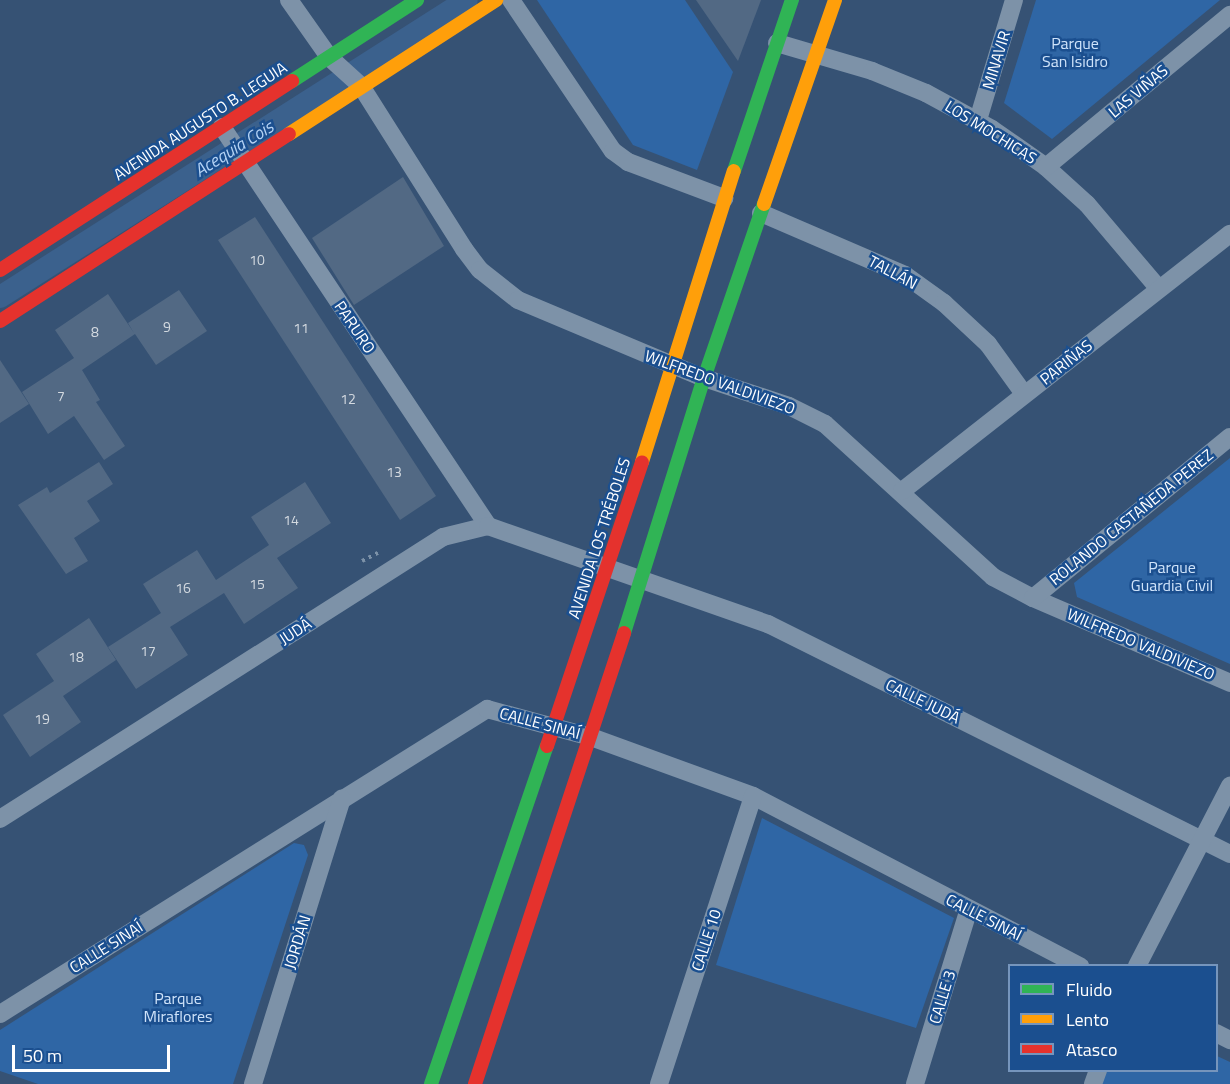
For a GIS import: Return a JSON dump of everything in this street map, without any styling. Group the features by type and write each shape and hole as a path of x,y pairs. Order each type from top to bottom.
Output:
{"main road":[{"name":"AVENIDA AUGUSTO B. LEGUIA","path":"0,270 223,128 417,0"},
{"path":"0,321 360,85 496,0"},
{"name":"AVENIDA LOS TRÉBOLES","path":"431,1084 608,569 724,198 792,0"},
{"path":"475,1084 591,737 704,378 836,0"}],"street":[{"name":"WILFREDO VALDIVIEZO","path":"289,0 329,58 360,85 464,249 489,278 518,300 547,315 704,378 789,406 825,424 902,491 993,577 1033,598 1230,682"},
{"path":"511,0 613,151 628,162 724,198"},
{"name":"MINAVIR","path":"978,120 1014,0"},
{"name":"LAS VIÑAS","path":"1046,167 1230,15"},
{"name":"LOS MOCHICAS","path":"777,43 872,71 926,93 978,120 1046,167 1088,204 1159,289"},
{"name":"PARURO","path":"223,128 488,526"},
{"name":"TALLÁN","path":"761,213 905,274 944,303 988,344 1024,394"},
{"name":"PARIÑAS","path":"902,491 1230,234"},
{"name":"ROLANDO CASTAÑEDA PEREZ","path":"1033,598 1230,437"},
{"path":"488,526 608,569"},
{"name":"JUDÁ","path":"0,819 442,537 488,526"},
{"name":"CALLE JUDÁ","path":"608,569 768,624 1230,854"},
{"name":"CALLE SINAÍ","path":"0,1014 487,709 591,737 753,796 1076,964"},
{"path":"1138,964 1230,786"},
{"name":"CALLE 10","path":"659,1084 753,796"},
{"name":"JORDÁN","path":"253,1084 342,800"},
{"name":"CALLE 3","path":"915,1084 969,909"}],"path":[{"path":"362,561 378,553"}],"green space":[{"path":"537,0 685,0 733,72 697,170 633,145"},
{"name":"Parque San Isidro","path":"1036,0 1220,0 1052,139 1004,103"},
{"name":"Parque Guardia Civil","path":"1230,458 1230,664 1077,597 1074,583"},
{"path":"762,818 954,918 916,1028 716,965"},
{"name":"Parque Miraflores","path":"294,843 304,845 308,855 233,1084 38,1084 0,1071 0,1030"},
{"path":"1218,1056 1230,1062 1230,1084 1101,1084 1105,1072 1218,1072"}],"building":[{"path":"696,0 761,0 738,61"},
{"path":"403,177 444,246 354,305 312,238"},
{"path":"255,217 436,496 400,520 218,240"},
{"path":"179,290 207,331 156,365 135,334 82,370 100,400 96,402 125,446 104,460 74,416 48,434 22,392 74,358 55,330 108,294 134,333 128,323"},
{"path":"0,360 29,404 0,423"},
{"path":"99,462 113,484 87,501 100,521 74,538 88,561 66,574 18,505 47,487 50,493"},
{"path":"305,482 331,523 277,558 298,588 244,624 224,593 170,627 188,655 136,689 108,647 161,613 143,584 197,550 216,580 269,545 251,517"},
{"path":"89,618 116,660 63,696 81,722 30,757 3,715 54,681 36,654"}],"waterway":[{"name":"Acequia Cois","path":"0,297 467,0"}],"traffic: fast":[{"path":"292,81 417,0"},
{"path":"734,171 792,0"},
{"path":"624,633 704,378 764,204"},
{"path":"431,1084 547,746"}],"traffic: slow":[{"path":"289,134 496,0"},
{"path":"764,204 835,0"},
{"path":"642,462 734,171"}],"traffic: jam":[{"path":"0,270 292,81"},
{"path":"0,321 289,134"},
{"path":"547,746 642,462"},
{"path":"475,1084 624,633"}]}
